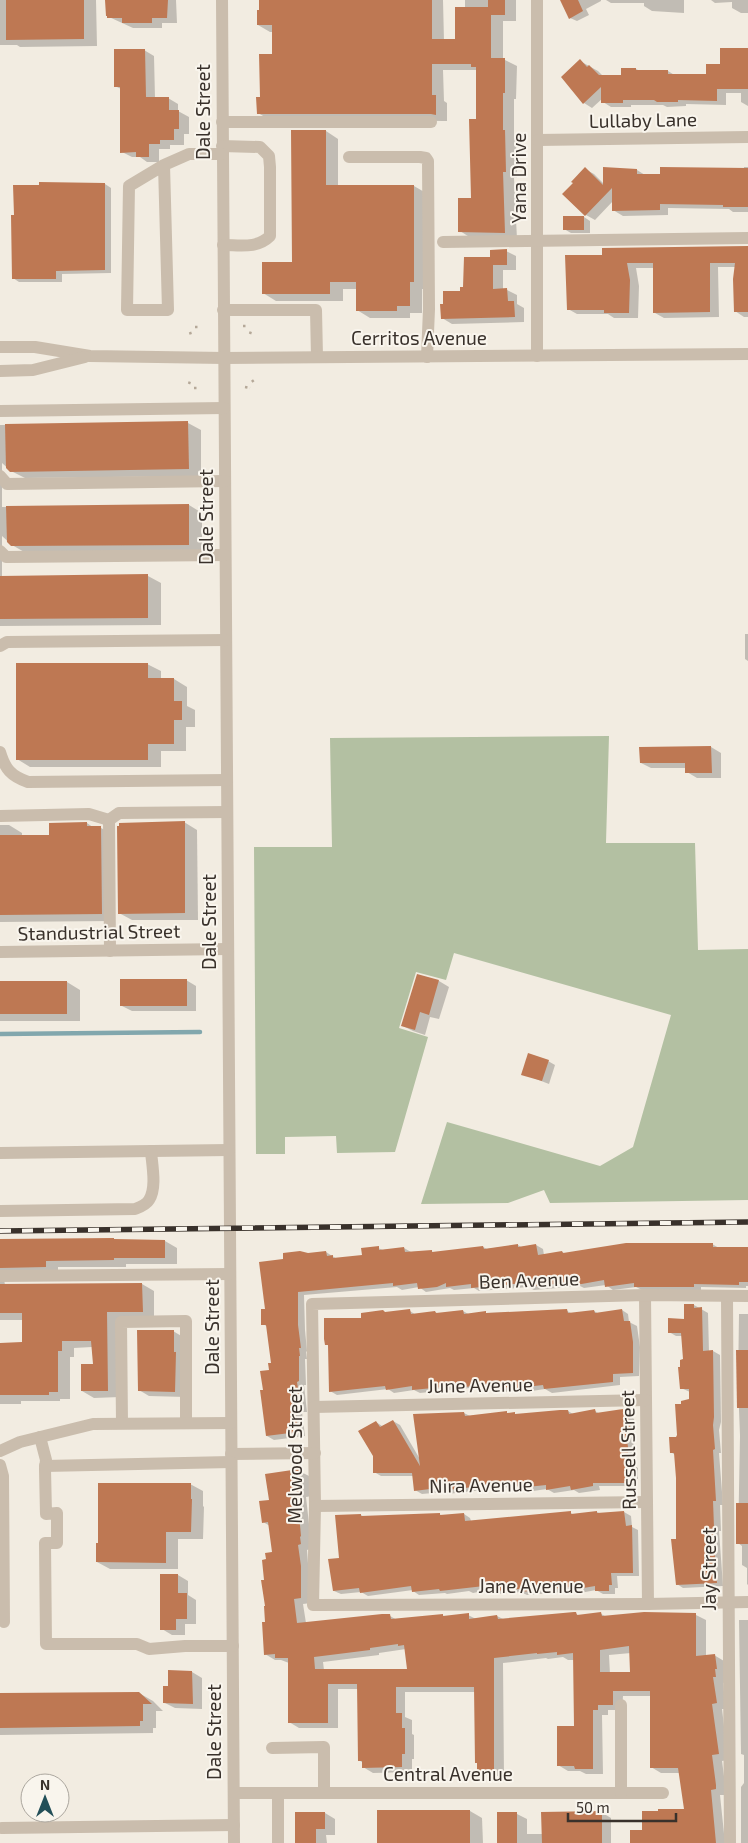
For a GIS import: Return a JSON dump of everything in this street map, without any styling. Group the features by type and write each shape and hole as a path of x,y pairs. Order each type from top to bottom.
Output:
{"street":[{"name":"Dale Street","path":"222,0 234,1843"},
{"name":"Yana Drive","path":"537,0 537,356"},
{"path":"222,122 431,122"},
{"name":"Lullaby Lane","path":"538,140 748,137"},
{"path":"164,166 168,310 127,310 129,186 164,166 189,154 260,147 269,156 270,236 264,242 255,245 223,245"},
{"path":"349,157 420,157 426,158 428,161 429,309 427,357"},
{"path":"443,242 748,238"},
{"path":"224,310 316,310 317,357"},
{"name":"Cerritos Avenue","path":"0,347 34,347 90,356 224,358 748,354"},
{"name":"Cerritos Avenue","path":"0,371 33,370 90,356"},
{"path":"0,411 224,408"},
{"path":"0,476 7,484 225,481"},
{"path":"0,551 6,557 225,555"},
{"path":"0,646 7,642 226,640"},
{"path":"0,752 6,768 14,777 28,782 227,780"},
{"path":"109,820 119,813 227,812"},
{"path":"0,816 89,814 109,820"},
{"path":"109,820 110,951"},
{"name":"Standustrial Street","path":"0,952 228,949"},
{"path":"0,1153 229,1150"},
{"path":"0,1211 135,1209 150,1199 152,1190 151,1151"},
{"path":"0,1276 230,1274"},
{"name":"Ben Avenue","path":"312,1304 645,1296 748,1296"},
{"name":"Russell Street","path":"645,1296 648,1604"},
{"name":"Jay Street","path":"726,1296 730,1843"},
{"name":"Melwood Street","path":"312,1304 315,1453 313,1605"},
{"path":"122,1424 121,1322 186,1321 186,1423"},
{"name":"June Avenue","path":"314,1407 646,1400"},
{"path":"0,1451 20,1442 93,1424 231,1423"},
{"path":"40,1437 46,1460 46,1514 57,1513 57,1543 45,1543 46,1644 137,1644 149,1648 233,1646"},
{"path":"45,1466 315,1453"},
{"path":"0,1465 3,1476 4,1622"},
{"name":"Nira Avenue","path":"315,1506 647,1502"},
{"name":"Jane Avenue","path":"313,1605 748,1602"},
{"path":"621,1705 621,1793"},
{"path":"272,1748 324,1747 324,1793"},
{"name":"Central Avenue","path":"234,1793 663,1793"},
{"path":"278,1793 278,1843"},
{"path":"0,1829 234,1825"}],"path":[{"path":"252,380 255,384"},
{"path":"245,388 250,388"}],"green space":[{"path":"609,736 606,843 695,843 698,950 748,949 748,1200 550,1203 544,1190 508,1203 421,1204 447,1122 600,1166 633,1147 671,1015 454,953 446,980 416,972 399,1028 428,1037 395,1152 337,1153 336,1136 285,1137 285,1154 256,1154 254,847 332,847 330,738"}],"building":[{"path":"6,0 84,0 84,39 6,40"},
{"path":"105,0 168,0 167,18 152,18 152,23 122,23 122,18 107,18"},
{"path":"259,0 432,0 432,39 455,39 455,7 488,7 488,0 505,0 505,15 491,15 491,58 505,58 503,130 505,130 506,172 503,172 505,233 458,232 458,198 471,198 469,119 476,119 476,67 471,67 471,64 432,64 432,95 436,95 436,115 257,114 256,97 260,97 259,54 272,54 272,25 257,25"},
{"path":"560,0 578,0 583,11 569,19"},
{"path":"720,48 748,48 748,89 717,89 717,101 678,100 678,102 657,102 654,100 623,100 623,103 601,103 601,87 583,104 561,77 580,59 587,67 589,65 599,75 621,75 621,68 668,70 668,74 706,74 706,64 720,64"},
{"path":"114,49 145,49 146,97 169,97 169,110 179,110 179,129 174,129 174,140 160,140 160,144 149,144 149,157 136,157 136,152 120,153 120,87 114,87"},
{"path":"291,130 326,130 326,185 414,185 414,282 410,282 410,306 397,306 397,311 356,311 356,282 330,282 330,294 262,294 262,262 292,262"},
{"path":"585,167 603,185 603,167 637,169 637,174 660,174 660,167 748,168 748,207 660,204 660,210 612,211 612,188 585,216 562,194"},
{"path":"39,182 105,183 105,270 56,271 56,279 12,279 11,215 14,215 13,185 39,185"},
{"path":"563,216 584,216 584,230 563,230"},
{"path":"748,246 748,312 734,312 733,279 735,263 710,263 710,312 653,313 653,263 627,263 630,280 629,313 604,313 604,310 567,310 565,255 602,255 602,248"},
{"path":"507,249 507,265 493,265 493,289 507,288 508,301 514,301 515,317 441,319 440,304 443,304 443,291 460,291 460,287 463,287 464,257 490,257 490,250"},
{"path":"188,421 189,469 10,472 6,468 5,424"},
{"path":"189,504 189,545 11,546 7,542 6,506"},
{"path":"148,574 148,618 0,619 0,576"},
{"path":"16,663 148,663 148,678 174,678 174,701 182,701 182,720 174,720 174,744 148,744 148,760 16,760"},
{"path":"711,746 712,773 685,773 685,763 640,763 639,747"},
{"path":"185,821 185,913 118,914 117,826 119,826 119,823"},
{"path":"87,822 87,826 101,826 102,914 0,915 0,835 49,835 49,823"},
{"path":"417,974 439,980 429,1015 420,1012 415,1030 401,1026"},
{"path":"120,979 187,979 187,1006 120,1006"},
{"path":"0,981 67,981 67,1014 0,1014"},
{"path":"528,1053 549,1060 542,1081 521,1075"},
{"path":"114,1238 165,1240 165,1258 46,1261 46,1267 0,1268 0,1239"},
{"path":"626,1243 713,1243 713,1247 748,1247 748,1282 739,1282 739,1285 694,1284 694,1287 634,1287 634,1283 605,1287 604,1280 576,1285 576,1282 525,1287 525,1283 471,1288 471,1284 446,1287 446,1283 437,1287 418,1289 417,1283 393,1286 393,1283 298,1292 298,1325 301,1348 299,1348 299,1381 297,1382 301,1408 295,1409 298,1432 266,1436 260,1390 263,1390 260,1371 269,1370 268,1363 271,1363 266,1325 261,1325 261,1309 265,1309 259,1262 283,1259 283,1253 300,1251 308,1253 326,1251 327,1256 333,1255 333,1258 362,1255 361,1248 379,1246 379,1250 404,1247 405,1252 432,1250 432,1252 483,1246 484,1249 518,1244 518,1247 536,1244 538,1255"},
{"path":"142,1283 143,1312 107,1312 108,1391 81,1391 81,1364 93,1364 91,1341 62,1341 62,1351 58,1351 58,1392 49,1392 49,1395 0,1395 0,1343 22,1342 22,1313 0,1313 0,1284"},
{"path":"684,1304 694,1304 694,1308 702,1307 703,1351 713,1350 713,1425 715,1449 713,1450 716,1501 713,1501 713,1528 717,1583 676,1585 671,1539 676,1539 676,1478 674,1453 670,1453 669,1437 676,1437 677,1435 675,1404 681,1404 681,1401 689,1399 689,1389 680,1389 678,1367 680,1367 680,1360 683,1359 681,1333 668,1333 668,1318 684,1319"},
{"path":"410,1309 411,1314 463,1310 464,1314 486,1311 486,1313 567,1309 568,1313 594,1310 595,1313 622,1309 624,1321 630,1321 633,1342 633,1373 613,1374 613,1382 544,1389 543,1385 492,1388 492,1384 490,1384 412,1390 412,1386 386,1390 385,1386 329,1392 328,1345 325,1345 324,1339 324,1318 361,1318 361,1313"},
{"path":"137,1330 174,1330 174,1352 176,1352 175,1392 138,1391"},
{"path":"736,1350 748,1350 748,1408 737,1408"},
{"path":"595,1409 596,1413 623,1409 623,1414 628,1413 630,1427 625,1428 628,1463 631,1463 631,1476 627,1476 627,1483 593,1483 593,1486 571,1490 570,1486 546,1490 546,1485 518,1488 517,1482 439,1491 438,1488 414,1491 412,1473 373,1473 373,1456 358,1431 376,1421 380,1427 393,1420 420,1466 413,1414 464,1412 465,1416 507,1411 507,1413 515,1412 515,1414 568,1410 569,1414"},
{"path":"299,1469 302,1491 297,1492 301,1536 301,1544 298,1545 301,1566 301,1598 294,1599 297,1623 382,1614 390,1614 391,1619 469,1613 469,1619 497,1615 498,1619 574,1612 577,1615 601,1612 602,1616 644,1612 696,1613 696,1656 715,1654 717,1669 715,1669 716,1677 713,1677 717,1703 712,1704 719,1754 712,1755 716,1789 711,1790 716,1843 630,1843 630,1830 642,1830 642,1811 684,1809 678,1768 650,1768 650,1691 613,1691 613,1705 598,1705 598,1710 593,1710 593,1769 557,1766 557,1726 574,1726 573,1653 557,1655 557,1652 537,1653 494,1658 494,1771 477,1771 477,1763 475,1763 474,1687 396,1687 396,1713 402,1713 402,1728 405,1728 405,1754 402,1754 402,1767 362,1768 362,1761 358,1761 357,1684 328,1684 328,1723 288,1723 288,1658 275,1658 275,1654 264,1655 262,1622 265,1622 265,1606 261,1580 264,1580 262,1560 266,1559 265,1553 272,1552 268,1522 262,1523 259,1501 269,1500 265,1474","holes":["398,1644 398,1646 404,1645 407,1669 315,1669 314,1657 370,1650 370,1648","629,1646 630,1672 600,1672 600,1650"]},
{"path":"98,1483 191,1483 191,1532 166,1532 166,1563 96,1562 96,1543 98,1543"},
{"path":"736,1503 748,1503 748,1544 736,1544"},
{"path":"571,1511 571,1514 597,1511 597,1513 624,1511 626,1526 632,1525 633,1573 611,1573 612,1585 609,1585 609,1591 595,1591 595,1586 572,1590 571,1587 519,1592 519,1589 494,1591 493,1585 440,1591 439,1589 412,1592 411,1586 360,1593 359,1588 333,1591 328,1559 339,1558 335,1515 440,1513 440,1515 464,1513 465,1521"},
{"path":"160,1574 178,1574 178,1593 187,1593 187,1619 176,1619 176,1630 160,1630"},
{"path":"168,1670 192,1671 193,1704 163,1703 163,1686 168,1686"},
{"path":"139,1692 152,1704 143,1704 143,1721 140,1721 140,1726 0,1728 0,1693"},
{"path":"377,1810 470,1810 470,1843 377,1843"},
{"path":"602,1811 602,1843 542,1843 541,1812"},
{"path":"295,1812 325,1812 325,1829 316,1829 316,1843 295,1843"},
{"path":"497,1812 517,1812 517,1843 497,1843"}],"waterway":[{"path":"0,1034 200,1032"}],"railway":[{"path":"0,1231 748,1222"}]}
